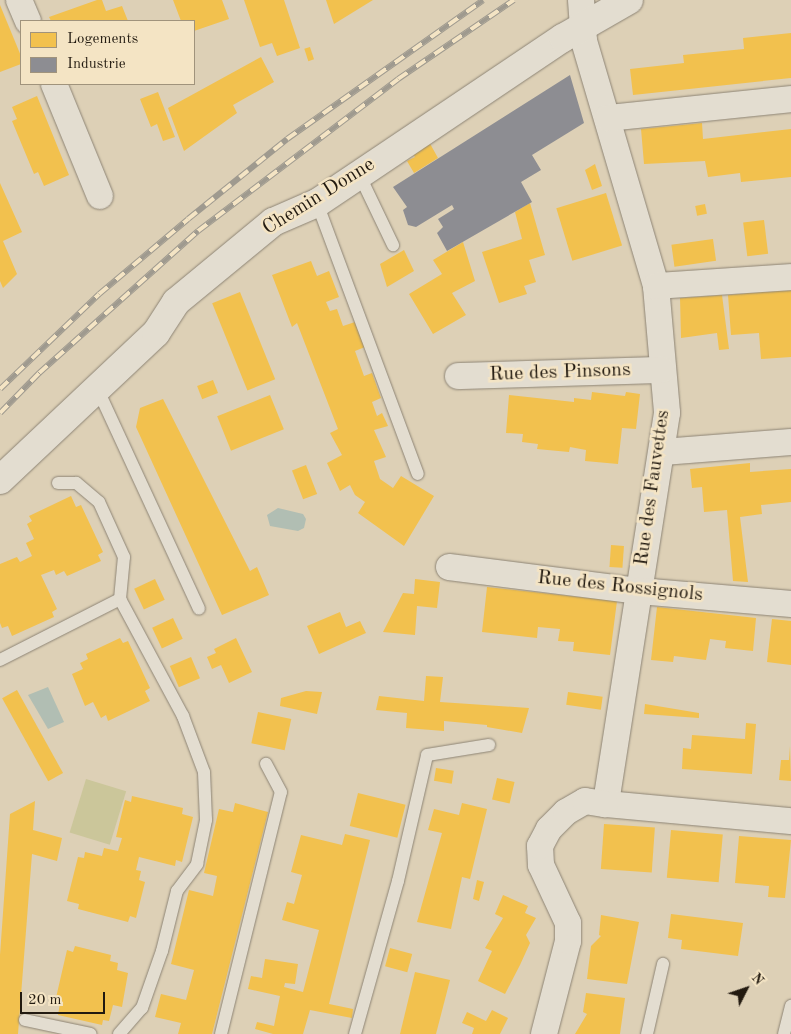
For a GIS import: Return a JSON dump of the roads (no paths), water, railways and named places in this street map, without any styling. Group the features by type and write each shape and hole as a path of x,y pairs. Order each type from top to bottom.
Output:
{"street":[{"path":"19,0 28,20"},
{"name":"Chemin Donne","path":"0,480 156,333 176,302 273,222 317,203 582,12 629,0"},
{"name":"Rue des Fauvettes","path":"582,12 584,41 656,286 667,413 663,452 605,804"},
{"path":"54,85 100,196"},
{"path":"608,118 791,99"},
{"path":"656,286 791,277"},
{"name":"Rue des Pinsons","path":"458,376 662,370"},
{"path":"663,452 791,442"},
{"name":"Rue des Rossignols","path":"449,567 639,591 791,604"},
{"path":"544,1034 568,941 568,923 541,865 540,846 549,829 566,812 585,801 791,821"}],"lane":[{"path":"358,174 393,245"},
{"path":"317,203 418,474"},
{"path":"97,388 199,609"},
{"path":"58,483 76,483 99,502 124,557 120,599 183,716 204,772 206,820 197,864 177,891 162,950 142,1008 119,1034"},
{"path":"0,660 120,599"},
{"path":"355,1034 398,882 427,755 489,745"},
{"path":"221,1034 281,792 266,764"},
{"path":"647,1034 663,964"},
{"path":"784,1034 791,1006"},
{"path":"25,1020 91,1034"}],"railway":[{"path":"0,389 99,294 287,139 483,0"},
{"path":"0,413 39,373 198,231 398,79 514,0"}]}
